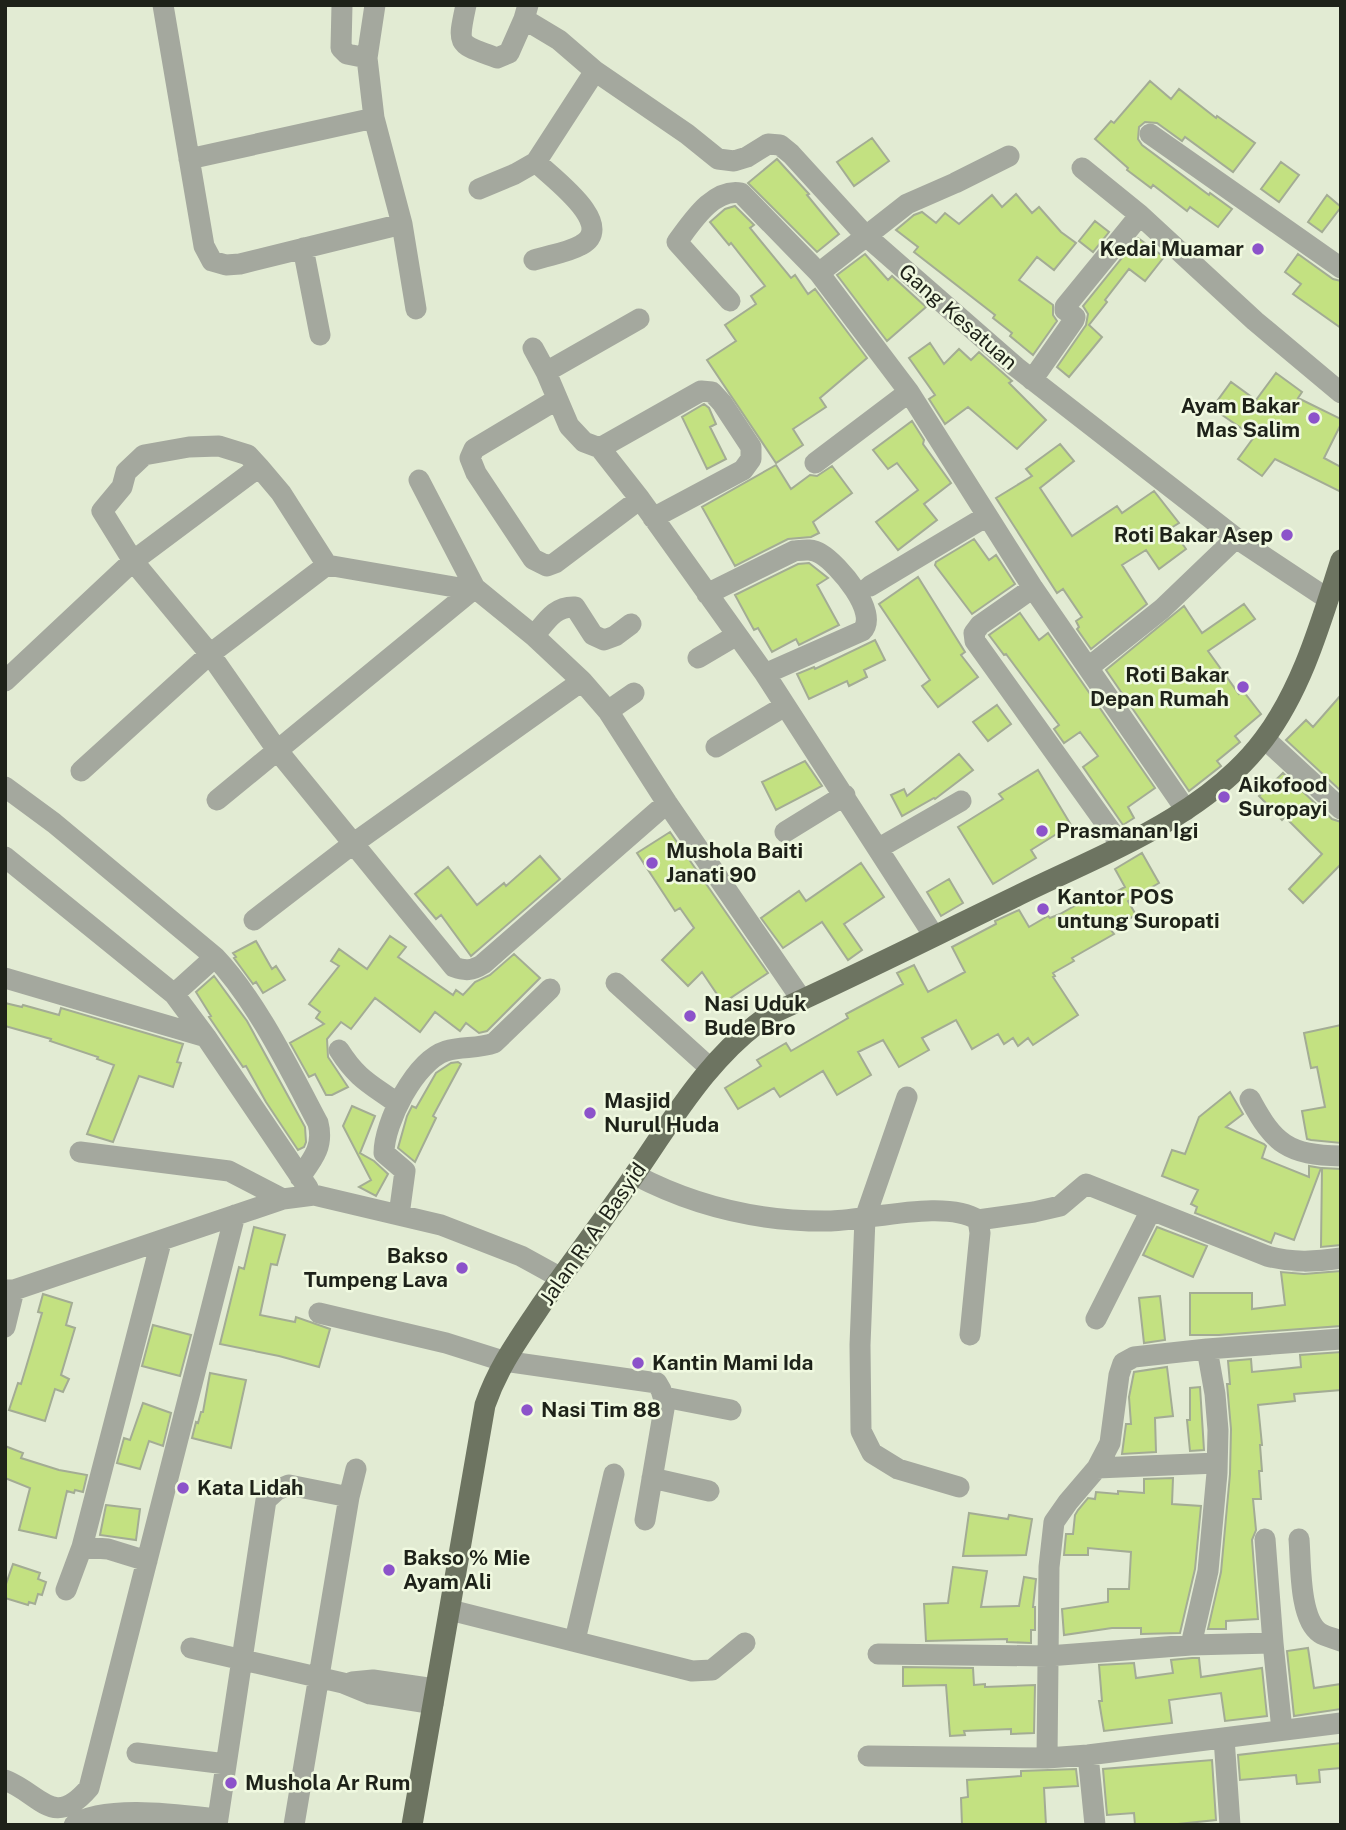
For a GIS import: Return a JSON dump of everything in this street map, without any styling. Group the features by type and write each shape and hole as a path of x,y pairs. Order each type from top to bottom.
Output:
{"main road":[{"name":"Jalan R. A. Basyid","path":"412,1825 485,1405 503,1362 710,1068 747,1030 771,1014 1121,845 1186,810 1223,782 1265,739 1284,707 1309,656 1341,560"}],"street":[{"path":"163,5 204,246 212,261 226,265 240,264 402,224"},
{"path":"342,5 341,48 347,54 367,58"},
{"path":"375,5 367,58 374,118 402,224 415,309"},
{"path":"466,5 460,34 466,47 497,58 509,53 526,12 595,71 536,162 479,189"},
{"name":"Gang Kesatuan","path":"595,71 687,134 718,159 734,162 768,144 780,145 865,235 1032,380 1236,538 1328,599"},
{"path":"189,159 374,118"},
{"path":"1150,134 1341,268"},
{"path":"819,272 907,204 955,184 1009,156"},
{"path":"534,260 583,244 591,237 594,229 584,208 536,162"},
{"path":"1082,168 1140,215 1255,321 1341,393"},
{"path":"730,301 677,242 695,217 722,194 731,191 741,193 819,272 909,392 1033,588 1186,810"},
{"path":"1032,380 1074,320 1075,317 1065,310 1065,307 1140,215"},
{"path":"303,248 320,335"},
{"path":"546,372 639,319"},
{"path":"533,348 569,426 584,442 600,449 640,499 765,674 934,936"},
{"path":"600,449 701,391 712,392 722,403 751,447 751,459 743,470 653,518"},
{"path":"815,463 909,392"},
{"path":"556,400 474,449 470,458 476,473 533,559 547,565 562,559 640,499"},
{"path":"327,565 281,493 259,467 248,455 219,446 189,447 144,456 134,462 126,472 122,487 102,511 133,561 210,654 277,750 453,967 473,970 667,803"},
{"path":"5,681 133,561 259,467"},
{"path":"419,480 472,591"},
{"path":"870,586 987,516"},
{"path":"1089,667 1162,609 1236,538"},
{"path":"707,594 794,551 809,549 822,554 862,600 868,618 865,629 765,674"},
{"path":"80,771 210,654 327,565 375,571 472,591 534,636 582,681 608,711 667,803 802,1000"},
{"path":"1033,588 980,625 974,633 975,641 1121,845"},
{"path":"217,800 472,591"},
{"path":"534,636 556,610 565,607 575,607 593,635 604,640 615,636 631,624"},
{"path":"698,658 737,635"},
{"path":"254,919 354,843 582,681"},
{"path":"608,711 634,694"},
{"path":"716,747 785,706"},
{"path":"1265,739 1341,809"},
{"path":"5,787 54,823 215,957 231,974 318,1123 321,1136 318,1150 300,1177"},
{"path":"785,832 845,795"},
{"path":"879,848 961,802"},
{"path":"5,857 174,994 314,1195"},
{"path":"174,994 215,957"},
{"path":"5,978 206,1037"},
{"path":"616,983 710,1068"},
{"path":"399,1215 405,1171 384,1153 384,1140 398,1104 433,1059 446,1051 483,1048 494,1044 550,989"},
{"path":"340,1050 363,1080 398,1104"},
{"path":"908,1097 865,1218 860,1345 861,1431 872,1453 898,1469 959,1487"},
{"path":"1250,1099 1262,1122 1278,1141 1315,1155 1341,1156"},
{"path":"80,1152 229,1171 283,1199"},
{"path":"635,1175 663,1190 734,1213 794,1220 833,1221 946,1210 967,1212 978,1220 1034,1212 1060,1206 1086,1184 1201,1228 1244,1249 1287,1262 1311,1263 1341,1258"},
{"path":"5,1327 10,1290 161,1242 283,1199 314,1195 441,1225 521,1256 561,1278"},
{"path":"1096,1319 1151,1210"},
{"path":"5,1780 46,1810 62,1813 78,1804 89,1788 235,1215"},
{"path":"970,1335 980,1233 978,1220"},
{"path":"66,1590 82,1547 161,1242"},
{"path":"319,1313 446,1343 503,1362 657,1383 665,1403 645,1520"},
{"path":"1047,1758 1049,1567 1054,1522 1097,1468 1110,1443 1123,1363 1134,1357 1341,1339"},
{"path":"1191,1644 1208,1571 1217,1463 1215,1394 1207,1349"},
{"path":"664,1397 731,1410"},
{"path":"1097,1468 1217,1463"},
{"path":"294,1825 356,1469"},
{"path":"575,1640 614,1475"},
{"path":"652,1478 709,1491"},
{"path":"74,1825 96,1815 138,1814 217,1822 266,1500 277,1490 289,1486 349,1497"},
{"path":"1265,1539 1282,1730"},
{"path":"1299,1539 1306,1610 1311,1624 1321,1634 1341,1641"},
{"path":"82,1547 108,1549 147,1561"},
{"path":"450,1610 692,1671 712,1670 745,1643"},
{"path":"878,1654 1048,1656 1191,1644 1273,1643"},
{"path":"191,1648 343,1683 373,1680 434,1697"},
{"path":"868,1756 1047,1758 1341,1723"},
{"path":"1224,1738 1230,1825"},
{"path":"137,1753 226,1765"},
{"path":"1088,1755 1095,1825"}],"building":[{"path":"1150,81 1171,99 1179,89 1216,118 1217,116 1255,143 1233,172 1185,137 1182,141 1157,123 1145,122 1139,127 1138,139 1142,145 1232,209 1218,227 1190,207 1187,211 1153,185 1151,188 1127,170 1128,168 1095,139 1111,121 1114,123"},
{"path":"872,138 889,161 854,186 837,162"},
{"path":"777,159 809,194 807,195 839,234 817,252 748,183"},
{"path":"1281,162 1299,175 1279,202 1261,189"},
{"path":"1016,194 1032,213 1039,207 1061,232 1076,243 1054,270 1037,257 1019,280 1053,305 1053,315 1057,321 1033,355 1010,336 1012,333 993,318 995,315 914,252 918,247 896,230 922,212 936,223 945,213 959,224 992,195 1002,207"},
{"path":"1327,195 1341,207 1322,232 1308,222"},
{"path":"735,206 754,225 750,228 791,278 795,275 808,294 815,289 867,358 820,398 826,407 793,429 803,445 776,463 707,360 736,341 725,325 756,304 751,296 765,286 731,243 729,245 710,222 725,209"},
{"path":"1095,221 1109,232 1093,252 1079,241"},
{"path":"1138,238 1164,257 1145,281 1129,269 1089,325 1102,337 1069,377 1057,367 1086,325 1088,314 1083,306"},
{"path":"865,254 888,280 892,276 926,307 887,341 837,275"},
{"path":"1298,254 1333,279 1341,281 1341,328 1293,294 1301,284 1285,272"},
{"path":"930,343 944,364 959,349 971,360 979,352 1012,381 1009,383 1046,420 1017,449 968,407 945,424 929,399 935,395 909,358"},
{"path":"1276,373 1302,392 1298,398 1341,419 1324,458 1341,467 1341,492 1275,459 1262,476 1238,459 1254,437 1212,408 1231,382 1256,400"},
{"path":"704,404 709,408 716,424 710,427 726,459 707,469 682,417"},
{"path":"912,421 924,440 923,444 951,483 924,504 937,520 898,550 876,522 918,490 897,463 888,469 873,450"},
{"path":"1060,444 1074,461 1040,488 1072,536 1117,506 1122,513 1154,491 1179,523 1171,528 1186,549 1159,569 1146,550 1122,565 1147,604 1091,649 1077,629 1079,627 1076,621 1082,617 1063,589 1057,593 996,498 1032,476 1026,469"},
{"path":"776,465 791,489 810,475 817,476 832,466 852,493 813,522 819,533 811,537 788,539 735,566 702,507"},
{"path":"974,539 989,560 996,555 1015,584 972,614 935,565"},
{"path":"809,563 828,578 817,585 839,625 799,645 796,639 772,652 758,628 754,630 735,595 798,564"},
{"path":"918,577 965,652 961,655 978,677 938,707 922,686 930,680 879,604"},
{"path":"1244,604 1255,619 1208,651 1239,694 1243,691 1261,714 1235,736 1240,742 1217,761 1221,766 1189,791 1106,670 1184,606 1202,633"},
{"path":"1020,613 1039,640 1048,633 1155,788 1128,807 1134,818 1123,825 1083,767 1098,756 1080,732 1064,743 1054,729 1059,725 989,635"},
{"path":"875,640 885,660 864,670 867,677 849,686 847,681 809,699 797,674 814,667 815,669"},
{"path":"1341,695 1341,791 1286,740 1306,720 1313,727"},
{"path":"997,705 1011,724 988,741 973,722"},
{"path":"959,754 973,770 935,799 902,816 891,795 904,789 907,796"},
{"path":"805,761 822,786 776,810 762,782"},
{"path":"1038,770 1071,825 1031,850 1036,858 993,884 958,827 1003,799 999,794"},
{"path":"1283,773 1332,819 1341,822 1341,864 1303,903 1289,889 1322,854 1285,817 1282,820 1259,796"},
{"path":"670,832 768,973 723,1003 702,972 688,986 662,960 694,928 680,908 675,911 637,853"},
{"path":"1142,853 1159,883 1128,901 1136,915 1110,929 1114,934 1072,958 1074,961 1053,973 1078,1015 1033,1045 1028,1038 1018,1046 1013,1038 1004,1044 998,1034 972,1049 956,1020 922,1038 929,1050 899,1067 883,1040 858,1052 871,1075 837,1095 823,1071 780,1097 774,1088 738,1109 725,1088 761,1066 757,1060 786,1043 791,1051 848,1018 846,1014 903,984 897,973 914,965 928,992 965,972 952,947 996,924 995,921 1019,910 1029,927 1092,896 1096,903 1125,887 1115,869"},
{"path":"540,856 560,879 471,956 441,915 436,919 415,894 448,867 477,905 504,883 506,886"},
{"path":"861,863 884,897 844,924 862,950 848,960 822,922 783,948 761,918 799,891 806,901"},
{"path":"949,879 963,903 941,916 927,892"},
{"path":"390,936 406,947 398,957 453,995 456,990 463,995 475,982 490,975 514,954 540,978 487,1031 479,1033 466,1023 460,1031 435,1012 420,1032 375,998 351,1029 341,1022 327,1039 328,1057 348,1087 326,1095 315,1074 309,1077 290,1043 324,1024 316,1018 320,1012 309,1004 339,966 331,961 339,949 367,969"},
{"path":"256,941 272,969 276,966 285,980 263,993 256,982 253,984 233,953"},
{"path":"214,976 247,1021 305,1127 304,1147 298,1150 246,1066 243,1067 209,1017 211,1016 196,992"},
{"path":"5,1003 59,1015 61,1008 183,1044 177,1062 181,1063 173,1087 139,1076 113,1142 87,1134 114,1065 50,1041 51,1039 5,1026"},
{"path":"1341,1025 1341,1143 1307,1139 1302,1111 1325,1107 1317,1067 1311,1068 1304,1033"},
{"path":"451,1063 461,1064 433,1116 436,1118 415,1162 398,1148 407,1116 412,1106 416,1108 436,1073"},
{"path":"1230,1092 1243,1114 1226,1127 1264,1144 1266,1146 1262,1158 1309,1177 1309,1166 1321,1168 1294,1240 1275,1233 1271,1243 1195,1213 1197,1207 1191,1204 1198,1190 1162,1176 1172,1150 1185,1154 1199,1117"},
{"path":"352,1106 375,1116 360,1153 388,1174 376,1196 359,1187 371,1180 343,1126"},
{"path":"1322,1168 1341,1169 1341,1245 1321,1247"},
{"path":"254,1227 285,1235 277,1265 271,1264 260,1315 295,1322 296,1317 330,1329 319,1367 220,1344 239,1267 244,1269"},
{"path":"1157,1227 1207,1246 1193,1277 1143,1255"},
{"path":"1341,1271 1341,1326 1190,1335 1190,1293 1252,1293 1252,1309 1285,1305 1281,1272 1304,1274"},
{"path":"43,1294 72,1303 66,1325 75,1328 61,1375 69,1379 63,1392 55,1389 45,1421 9,1410 18,1383 21,1384 33,1344 42,1313 38,1312"},
{"path":"1160,1296 1165,1340 1144,1343 1139,1298"},
{"path":"153,1325 191,1335 180,1376 142,1366"},
{"path":"1341,1352 1341,1390 1294,1394 1295,1401 1258,1405 1262,1445 1262,1471 1259,1471 1261,1499 1253,1499 1256,1530 1252,1540 1258,1619 1226,1621 1226,1629 1208,1629 1221,1572 1230,1474 1228,1361 1251,1359 1252,1372 1301,1367 1300,1355"},
{"path":"1167,1367 1173,1416 1155,1418 1156,1452 1122,1454 1126,1424 1131,1424 1129,1397 1134,1372"},
{"path":"210,1373 246,1380 231,1448 192,1438 196,1422 198,1423 203,1412"},
{"path":"1200,1387 1204,1450 1190,1451 1187,1420 1190,1420 1190,1388"},
{"path":"143,1403 171,1413 163,1446 149,1441 140,1469 117,1463 124,1438 130,1440"},
{"path":"5,1446 23,1453 21,1458 59,1470 87,1475 83,1492 67,1491 56,1538 19,1530 30,1488 5,1478"},
{"path":"1173,1478 1172,1504 1201,1506 1195,1569 1180,1633 1141,1634 1141,1628 1112,1628 1064,1635 1062,1609 1108,1602 1108,1589 1129,1589 1131,1552 1088,1548 1088,1555 1064,1555 1066,1534 1073,1534 1078,1510 1088,1498 1095,1499 1096,1492 1144,1493 1144,1479"},
{"path":"106,1505 140,1509 136,1540 100,1535"},
{"path":"969,1513 1008,1519 1009,1515 1032,1519 1026,1555 963,1556"},
{"path":"13,1564 40,1573 38,1579 46,1582 42,1595 38,1594 35,1604 29,1602 28,1605 5,1598 5,1587"},
{"path":"953,1567 987,1571 981,1607 1019,1606 1024,1577 1036,1579 1033,1607 1035,1630 1031,1630 1031,1643 1007,1642 1007,1639 926,1641 924,1604 948,1603"},
{"path":"1308,1648 1314,1688 1341,1684 1341,1709 1294,1716 1287,1651"},
{"path":"1199,1658 1201,1677 1262,1668 1267,1716 1225,1721 1221,1693 1169,1700 1172,1723 1104,1731 1099,1701 1102,1701 1099,1665 1134,1663 1136,1678 1173,1673 1171,1660"},
{"path":"903,1667 973,1668 974,1685 985,1684 985,1687 1035,1685 1034,1733 1011,1734 1011,1729 964,1731 965,1735 950,1736 946,1685 903,1686"},
{"path":"1341,1743 1341,1768 1319,1770 1320,1782 1297,1784 1296,1775 1240,1780 1238,1755"},
{"path":"1212,1760 1216,1820 1135,1825 1134,1813 1107,1815 1103,1769"},
{"path":"1076,1769 1078,1786 1044,1788 1046,1825 962,1825 961,1798 968,1797 967,1780 1021,1776 1021,1771"}],"place":[{"name":"Kedai Muamar","path":"1258,249"},
{"name":"Ayam Bakar Mas Salim","path":"1314,418"},
{"name":"Roti Bakar Asep","path":"1287,535"},
{"name":"Roti Bakar Depan Rumah","path":"1243,687"},
{"name":"Aikofood Suropayi","path":"1224,797"},
{"name":"Prasmanan Igi","path":"1042,831"},
{"name":"Mushola Baiti Janati 90","path":"652,863"},
{"name":"Kantor POS untung Suropati","path":"1043,909"},
{"name":"Nasi Uduk Bude Bro","path":"690,1016"},
{"name":"Masjid Nurul Huda","path":"590,1113"},
{"name":"Bakso Tumpeng Lava","path":"462,1268"},
{"name":"Kantin Mami Ida","path":"638,1363"},
{"name":"Nasi Tim 88","path":"527,1410"},
{"name":"Kata Lidah","path":"183,1488"},
{"name":"Bakso % Mie Ayam Ali","path":"389,1570"},
{"name":"Mushola Ar Rum","path":"231,1783"}]}
